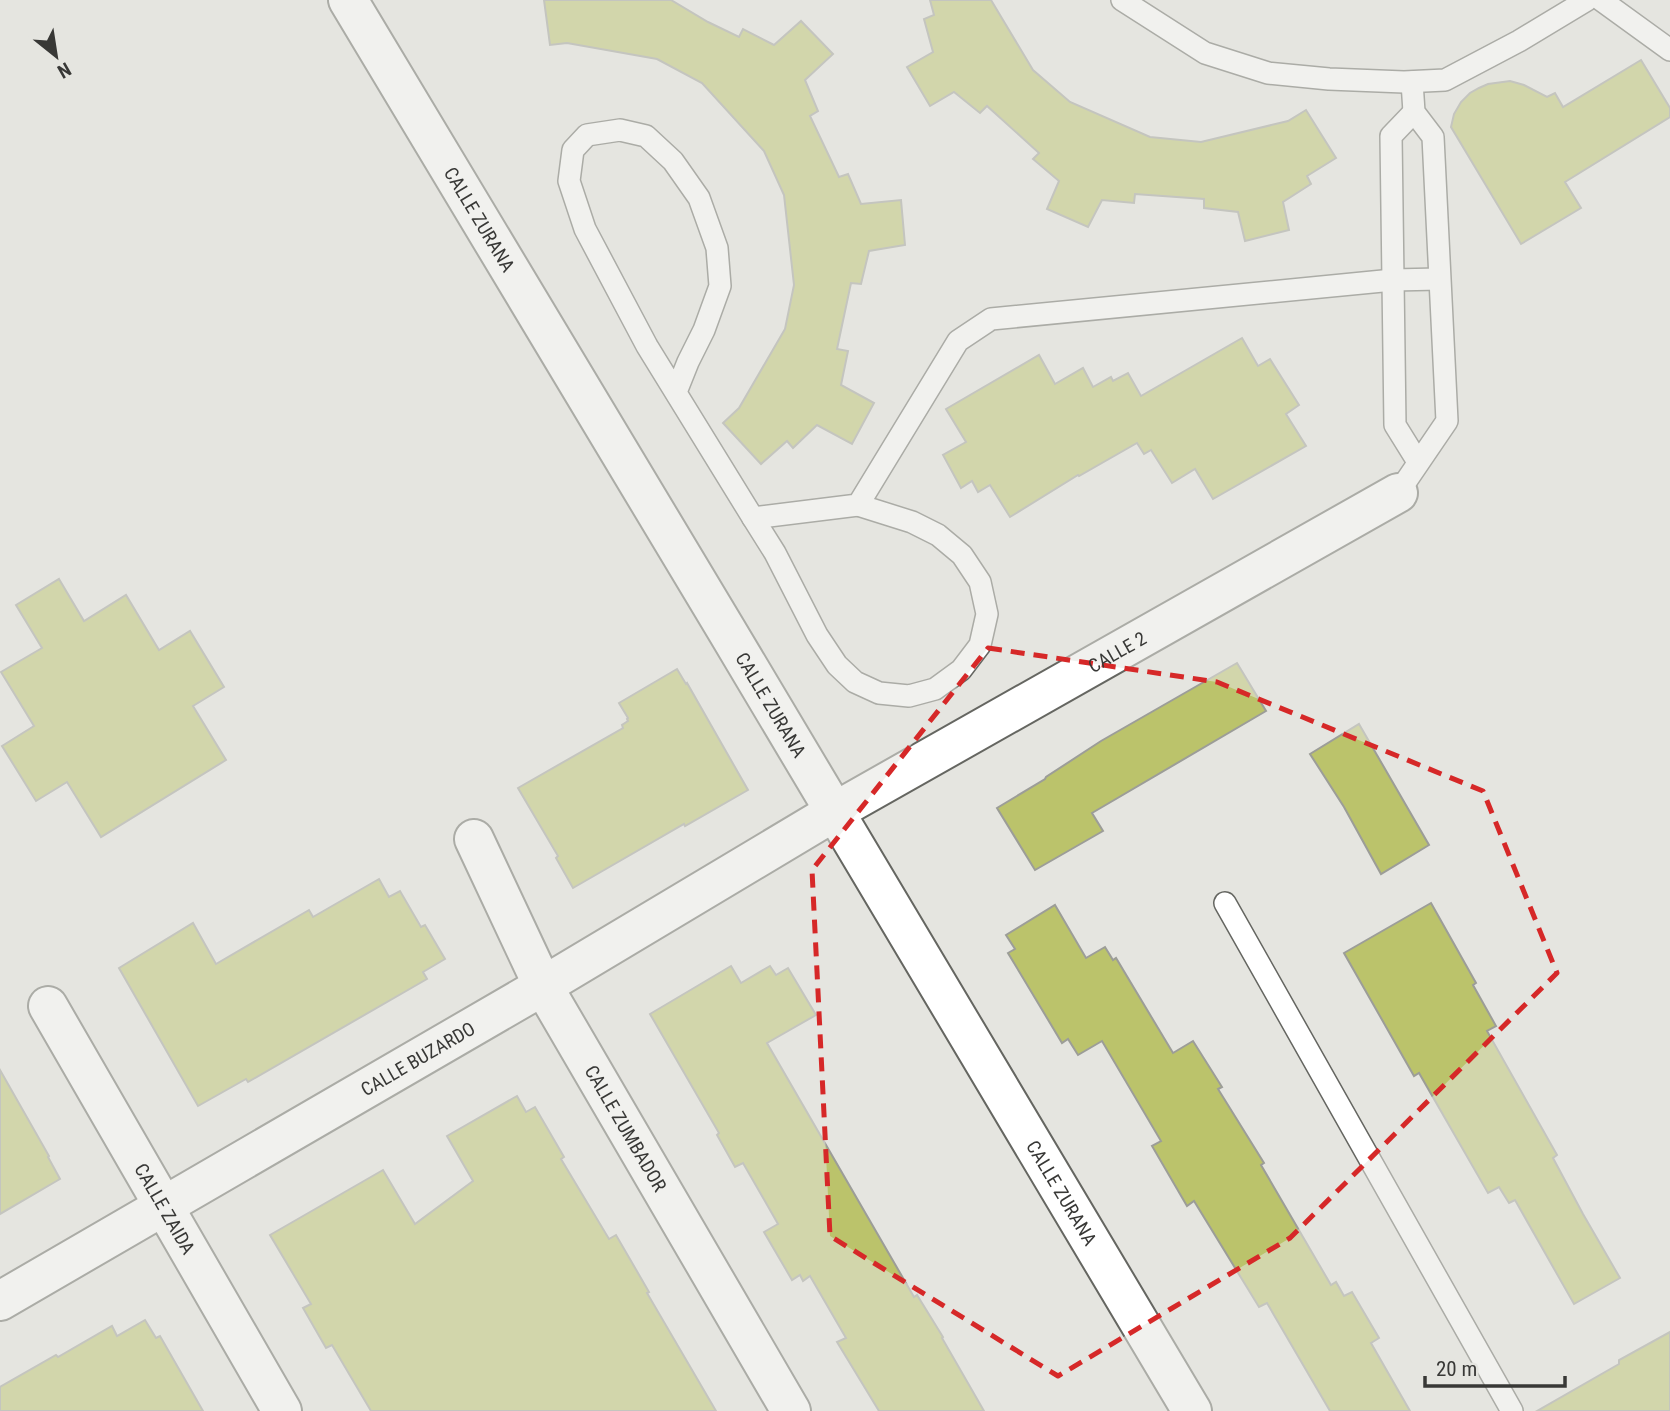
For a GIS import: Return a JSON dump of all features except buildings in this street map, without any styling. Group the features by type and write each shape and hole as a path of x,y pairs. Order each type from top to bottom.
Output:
{"street":[{"name":"CALLE ZURANA","path":"348,0 1192,1411"},
{"name":"CALLE 2","path":"834,812 1408,477"},
{"name":"CALLE BUZARDO","path":"0,1301 543,986 834,812"},
{"name":"CALLE ZUMBADOR","path":"474,839 543,986 791,1411"},
{"name":"CALLE ZAIDA","path":"48,1006 282,1411"}],"lane":[{"path":"1122,0 1205,53 1268,74 1412,82 1446,80 1519,41 1587,0"},
{"path":"1601,0 1670,50"},
{"path":"1408,477 1447,421 1433,137 1414,112 1412,82"},
{"path":"1408,477 1395,425 1391,136 1414,112"},
{"path":"676,392 720,286 717,248 699,198 673,161 646,136 621,130 587,135 573,150 569,181 585,229 647,346 753,519 775,553 817,635 838,664 855,682 879,693 909,696 935,689 961,670 980,645 987,614 980,582 962,555 937,535 912,522 858,505 753,519"},
{"path":"858,505 958,341 991,319 1392,280 1439,279"},
{"path":"1225,903 1512,1411"}],"highlighted area":[{"path":"988,648 1217,682 1483,791 1557,973 1290,1238 1058,1376 830,1236 812,870"}]}
